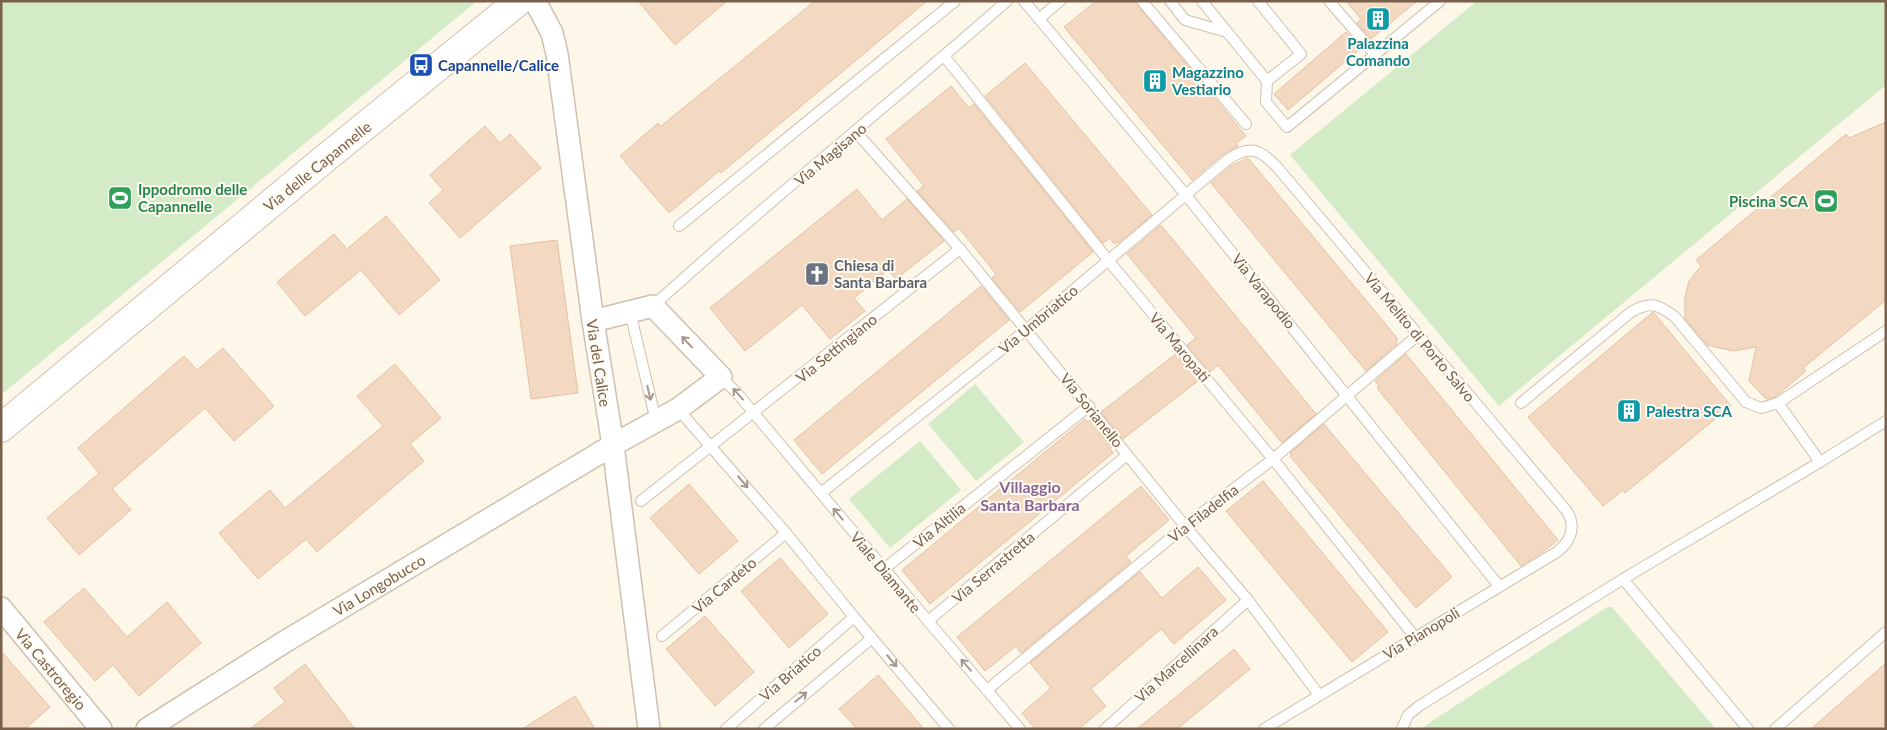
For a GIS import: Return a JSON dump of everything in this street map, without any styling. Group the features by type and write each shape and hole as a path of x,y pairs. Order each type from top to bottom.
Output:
{"street":[{"name":"Via delle Capannelle","path":"1,428 519,1"},
{"name":"Via del Calice","path":"535,1 552,33 557,54 592,321 613,445 648,729"},
{"path":"592,321 653,306 721,377"},
{"name":"Via Longobucco","path":"147,729 286,641 613,445 678,409 721,377"},
{"name":"Via Castroregio","path":"1,608 101,729"}],"lane":[{"path":"679,226 955,1"},
{"name":"Via Magisano","path":"653,306 706,258 856,132 1006,1"},
{"name":"Via Varapodio","path":"1024,1 1186,195 1499,586"},
{"path":"1038,19 1060,1"},
{"path":"1142,1 1246,124"},
{"path":"1170,1 1185,20 1227,32"},
{"path":"1202,1 1267,81 1266,102 1287,127 1440,1"},
{"path":"1258,1 1301,54 1267,81"},
{"path":"1329,1 1375,54"},
{"name":"Via Maropati","path":"944,56 1108,260 1273,459 1415,638"},
{"name":"Via Sorianello","path":"856,132 960,249 1185,526 1248,600 1319,695"},
{"name":"Via Umbriatico","path":"821,493 1026,330 1236,154 1255,150"},
{"name":"Via Melito di Porto Salvo","path":"1255,150 1266,156 1277,166 1566,510 1571,520 1572,532"},
{"name":"Via Settingiano","path":"641,501 960,249"},
{"path":"1521,403 1632,312 1646,305 1653,304 1675,317 1746,402 1761,408 1778,403 1886,331"},
{"path":"630,312 656,422"},
{"name":"Via Filadelfia","path":"987,690 1185,526 1273,459 1418,335"},
{"name":"Viale Diamante","path":"721,377 754,413 1020,729"},
{"path":"1778,403 1820,462"},
{"name":"Via Altilia","path":"884,569 1089,406"},
{"path":"678,409 786,533 949,729"},
{"path":"1402,729 1408,716 1419,706 1623,579 1886,421"},
{"name":"Via Serrastretta","path":"928,621 1128,455"},
{"name":"Via Pianopoli","path":"1264,729 1557,552 1566,543 1572,532"},
{"name":"Via Cardeto","path":"662,636 786,533"},
{"path":"1623,579 1748,729"},
{"name":"Via Marcellinara","path":"1105,729 1248,600"},
{"name":"Via Briatico","path":"726,729 854,617"},
{"path":"1775,729 1886,632"},
{"name":"Via Briatico","path":"764,729 872,638"}],"green space":[{"name":"Ippodromo delle Capannelle","path":"1,1 477,1 1,395"},
{"path":"1477,1 1886,1 1886,85 1499,406 1290,155"},
{"path":"975,384 1024,442 976,481 928,424"},
{"path":"920,441 961,490 890,548 849,499"},
{"path":"1607,607 1612,607 1716,729 1423,729 1423,727"}],"building":[{"path":"638,1 727,1 675,45"},
{"path":"815,1 927,1 721,173 719,171 669,213 620,156 658,123 661,126"},
{"name":"Magazzino Vestiario","path":"1096,1 1134,1 1246,136 1236,143 1238,146 1223,154 1192,180 1064,27"},
{"name":"Palazzina Comando","path":"1346,1 1417,1 1371,39 1357,23 1361,19"},
{"path":"1346,32 1361,48 1288,110 1274,94"},
{"path":"1025,63 1152,215 1118,243 1114,244 1110,238 1103,243 985,96"},
{"path":"951,86 969,108 974,104 1093,252 1020,312 992,278 996,274 959,228 954,232 917,191 924,186 886,139"},
{"name":"Piscina SCA","path":"1886,122 1886,300 1803,368 1806,371 1775,397 1766,399 1749,381 1756,347 1733,351 1707,345 1685,319 1685,297 1689,281 1701,266 1696,260 1846,134 1849,138"},
{"path":"485,126 500,143 510,134 541,168 460,238 429,203 443,190 430,175"},
{"path":"1248,158 1398,339 1397,344 1366,371 1211,183 1231,166"},
{"name":"Chiesa di Santa Barbara","path":"857,189 882,220 907,199 944,241 896,279 888,270 854,298 865,311 830,339 802,305 745,351 710,308"},
{"path":"386,216 440,280 399,315 361,270 305,316 277,282 334,234 347,249"},
{"path":"1161,225 1316,414 1282,443 1218,365 1210,372 1187,345 1196,338 1127,254"},
{"path":"557,240 578,393 531,399 510,246"},
{"path":"981,286 1009,320 822,474 794,440"},
{"name":"Palestra SCA","path":"1653,312 1731,406 1625,493 1623,490 1603,506 1528,417"},
{"path":"223,348 274,406 234,441 205,408 112,489 131,510 79,555 47,518 99,473 78,448 184,356 197,370"},
{"path":"1177,353 1199,380 1123,439 1101,412"},
{"path":"1406,354 1558,540 1521,566 1377,388 1379,386 1375,381"},
{"path":"395,364 441,418 410,444 424,461 317,552 306,539 258,579 219,533 270,490 285,508 383,426 357,396"},
{"path":"1085,419 1088,422 1090,420 1112,447 1110,449 1113,453 930,604 902,570"},
{"path":"1324,424 1452,577 1416,608 1290,456 1292,455 1290,453"},
{"path":"1263,481 1388,632 1352,662 1226,511"},
{"path":"689,484 738,541 699,574 650,518"},
{"path":"1141,486 1169,520 1126,556 1131,562 1021,653 1016,646 985,671 957,637"},
{"path":"780,558 828,614 789,648 741,591"},
{"path":"1198,567 1226,600 1174,644 1161,629 1091,689 1106,706 1079,729 1035,729 1022,713 1051,688 1030,663 1140,572 1162,598"},
{"path":"84,588 127,637 167,602 201,643 139,696 113,665 95,681 44,622"},
{"path":"705,616 754,672 715,706 666,649"},
{"path":"1234,649 1250,669 1177,729 1137,729"},
{"path":"1,651 50,707 25,729 1,729"},
{"path":"1886,663 1886,729 1811,729"},
{"path":"305,664 355,729 250,729 285,702 274,688"},
{"path":"878,675 924,729 857,729 839,709"},
{"path":"575,696 595,729 522,729"}],"place":[{"name":"Palazzina Comando","path":"1378,19"},
{"name":"Capannelle/Calice","path":"421,65"},
{"name":"Magazzino Vestiario","path":"1155,81"},
{"name":"Ippodromo delle Capannelle","path":"120,198"},
{"name":"Piscina SCA","path":"1826,201"},
{"name":"Chiesa di Santa Barbara","path":"817,274"},
{"name":"Palestra SCA","path":"1629,411"}],"district":[{"name":"Villaggio Santa Barbara","path":"1030,495"}]}
